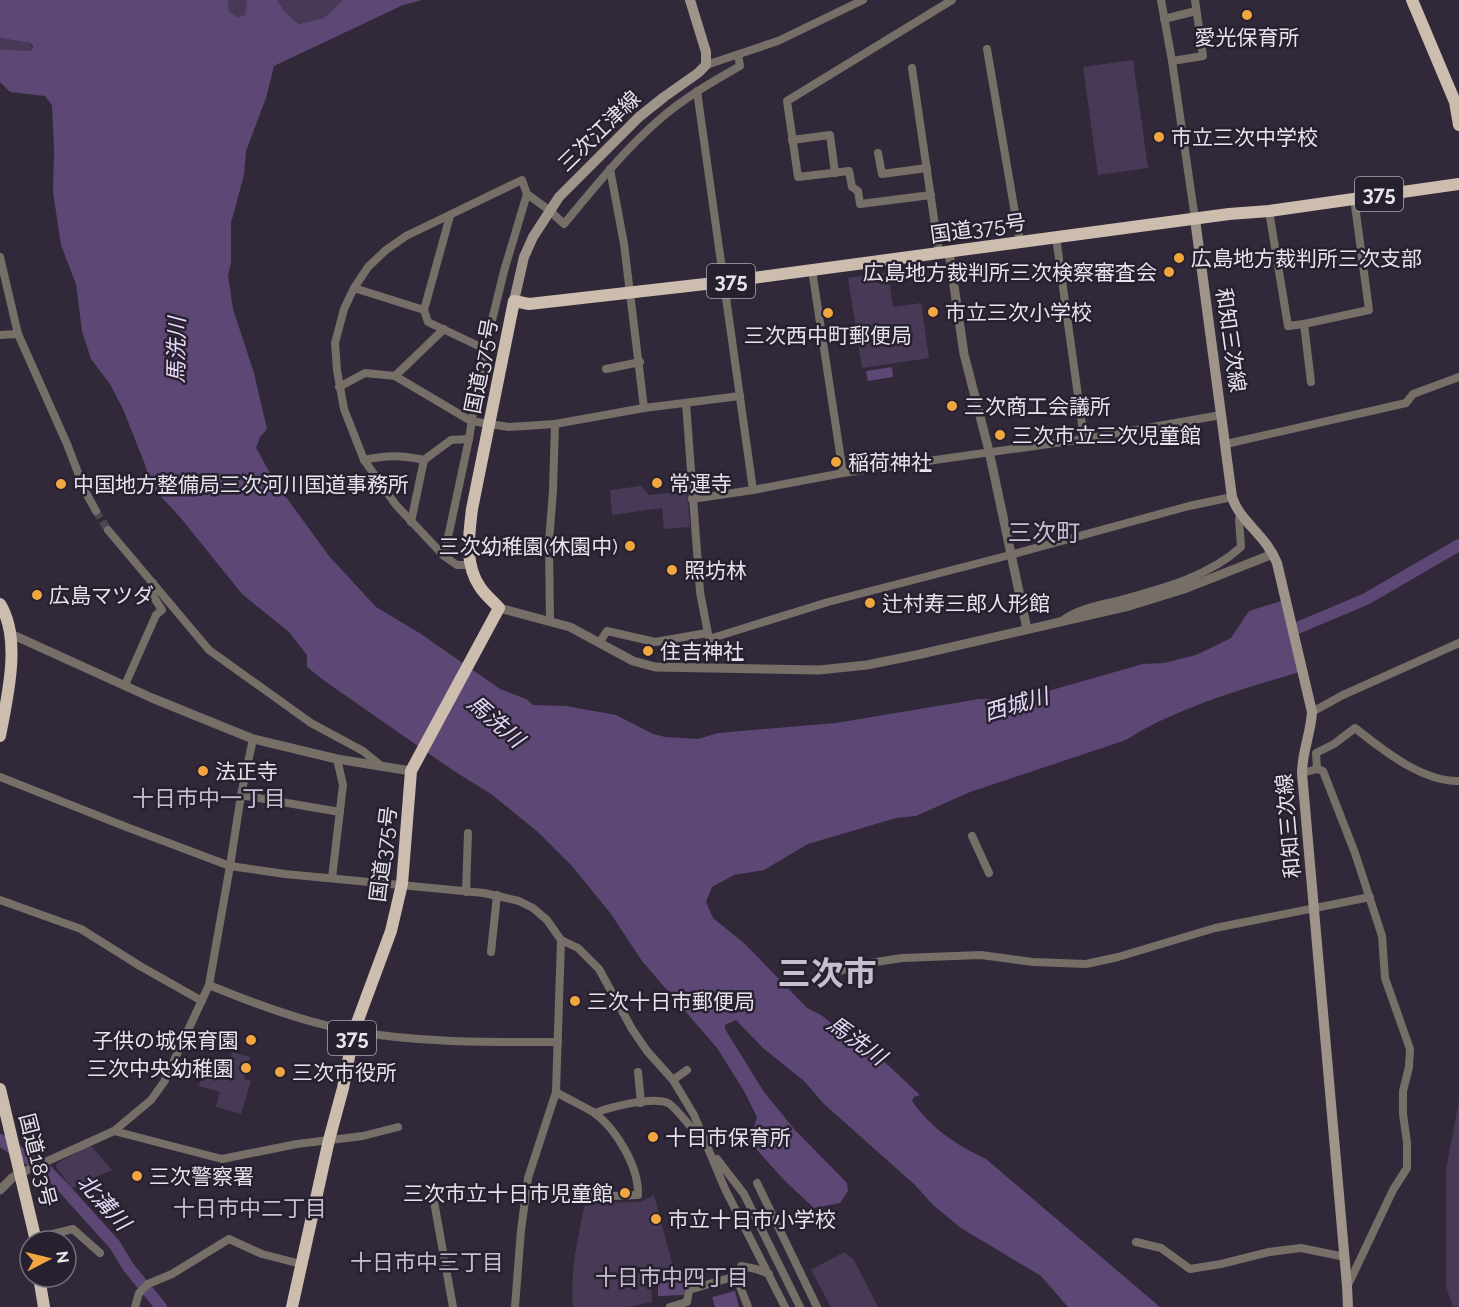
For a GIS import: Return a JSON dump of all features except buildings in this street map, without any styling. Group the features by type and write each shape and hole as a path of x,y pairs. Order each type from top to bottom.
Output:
{"highway":[{"path":"1412,0 1455,102 1459,125"},
{"name":"国道375号","path":"292,1307 354,1031 391,931 402,884 411,771 496,613 479,586 470,565 468,538 514,302 529,304 723,282 1459,184"},
{"path":"0,604 6,613 11,634 10,674 0,736"},
{"name":"国道183号","path":"0,1089 34,1229"},
{"path":"41,1289 44,1307"}],"main road":[{"path":"690,0 705,47 706,65"},
{"name":"三次江津線","path":"514,302 524,257 549,210 559,197 639,117 706,65"},
{"name":"和知三次線","path":"1195,219 1232,497 1235,506 1261,535 1273,554 1311,707 1312,725 1302,757 1302,773 1348,1307"}],"street":[{"path":"706,65 778,41 863,0"},
{"path":"931,195 860,204 858,191 852,187 849,171 798,177 787,101 952,0"},
{"path":"1161,0 1195,219"},
{"path":"1172,61 1203,56 1195,0"},
{"path":"1164,19 1196,11"},
{"path":"987,49 1020,242"},
{"path":"470,565 457,565 444,556 411,522 364,460 344,409 339,387 336,343 344,309 354,288 368,267 406,236 522,180 527,194 564,224 610,170 660,119 697,91 740,66 738,55"},
{"path":"912,68 931,195 964,354 989,451 1027,629"},
{"path":"697,91 753,490"},
{"path":"792,140 830,135 836,173"},
{"path":"878,153 882,174 927,168"},
{"path":"610,170 624,244 644,408"},
{"path":"444,556 485,349 504,271 527,194"},
{"path":"1269,211 1288,326 1304,324 1369,310 1354,198"},
{"path":"450,216 424,310 428,322 485,349"},
{"path":"1056,237 1084,439"},
{"path":"0,257 18,334 67,444 85,491 96,511"},
{"path":"812,270 843,473"},
{"path":"354,288 424,310"},
{"path":"1304,324 1311,382"},
{"path":"395,376 444,329"},
{"path":"0,335 18,334"},
{"path":"606,369 640,362"},
{"path":"339,387 365,373 395,376 471,421 508,427 555,424 644,408 740,396"},
{"path":"1226,444 1406,403 1413,394 1459,377"},
{"path":"686,403 700,592 709,639 828,602 1189,506 1232,497"},
{"path":"692,499 843,473 1084,439 1221,415"},
{"path":"550,621 549,542 555,424"},
{"path":"411,522 423,460 450,440 469,439"},
{"path":"364,460 402,455 423,460"},
{"path":"1059,622 1076,611 1136,596 1202,574 1230,557 1241,547 1239,519 1241,514"},
{"path":"108,530 209,650 311,723 363,752 379,764"},
{"path":"496,613 550,621 570,627 633,661 655,668 819,670 867,665 921,654 1129,606 1184,589 1273,554"},
{"path":"125,685 156,615 162,610 153,596 153,583"},
{"path":"599,643 607,632 655,642 707,633"},
{"path":"11,634 253,739 337,759 411,771"},
{"path":"1311,707 1343,695 1459,642"},
{"path":"1317,769 1316,753 1334,744 1355,728 1385,752 1426,774 1434,778 1459,781"},
{"path":"0,1190 21,1173 114,1131 151,1100 164,1082 209,985 231,866 241,795 253,739"},
{"path":"332,878 343,785 337,759"},
{"path":"1302,773 1317,769 1323,771 1370,897 1382,936 1385,978 1410,1049 1403,1091 1407,1168 1393,1190 1347,1286"},
{"path":"0,777 231,866 497,895 519,900 534,908 547,920 561,940 578,948 598,969 647,1051 672,1080 694,1115 726,1189 785,1307"},
{"path":"241,795 340,812"},
{"path":"466,892 468,833"},
{"path":"972,836 989,873"},
{"path":"491,952 497,895"},
{"path":"832,974 856,965 902,958 981,955 1033,962 1086,964 1118,957 1215,928 1370,897"},
{"path":"0,900 81,928 140,966 202,1001"},
{"path":"515,1307 528,1178 556,1092 561,940"},
{"path":"209,985 251,1003 325,1025 354,1031 446,1042 558,1042"},
{"path":"672,1080 687,1070"},
{"path":"638,1072 641,1103"},
{"path":"556,1092 595,1113 618,1138 633,1166 638,1195 586,1197"},
{"path":"595,1113 607,1108 641,1103 660,1101 670,1104 744,1194 800,1307"},
{"path":"114,1131 222,1159 363,1136 398,1127"},
{"path":"757,1183 817,1307"},
{"path":"433,1196 453,1307"},
{"path":"78,1233 100,1253"},
{"path":"135,1307 139,1293 144,1288 172,1274 229,1239 262,1254 301,1264"},
{"path":"1136,1242 1161,1248 1190,1269 1269,1252 1301,1248 1345,1257"},
{"path":"670,1307 687,1302 689,1290 736,1276 741,1266 769,1274"},
{"path":"736,1276 748,1307"}],"shaded area":[{"path":"228,0 247,0 245,15 237,17 229,13"},
{"path":"277,0 343,0 324,18 297,24"},
{"path":"0,38 31,43 32,51 0,49"},
{"path":"1133,60 1148,168 1098,175 1083,67"},
{"path":"888,272 893,307 921,303 929,358 862,368 848,278"},
{"path":"641,486 649,495 687,491 690,527 664,529 662,508 612,515 610,490"},
{"path":"232,1052 250,1057 244,1079 251,1081 241,1114 216,1107 220,1092 198,1086 203,1077 209,1076 211,1070 226,1074"},
{"path":"1459,1101 1459,1307 1453,1307 1446,1287 1446,1170"},
{"path":"90,1145 112,1170 72,1188 56,1164"},
{"path":"654,1195 674,1270 651,1274 652,1302 628,1307 573,1307 577,1241 585,1203 640,1202"},
{"path":"844,1252 854,1260 878,1307 831,1307 811,1270"}],"water":[{"name":"馬洗川","path":"0,0 228,0 229,12 237,17 245,15 247,0 277,0 284,11 298,24 324,18 343,0 422,0 403,5 274,66 266,98 246,151 244,175 231,223 231,263 228,275 233,309 254,373 267,429 260,437 256,448 275,482 329,556 376,607 421,634 500,689 526,699 533,705 566,706 616,715 653,734 698,739 718,733 836,723 979,699 1020,699 1143,664 1164,663 1196,655 1231,638 1249,611 1281,601 1300,672 1210,700 1165,719 1126,740 970,792 916,816 896,818 808,844 764,870 734,875 712,887 706,902 713,918 745,944 807,1008 821,1015 850,1038 861,1040 920,1095 914,1097 912,1101 936,1128 954,1142 986,1159 1160,1307 1068,1307 1041,1276 961,1228 933,1205 915,1185 824,1104 804,1081 763,1048 736,1020 725,1025 725,1029 764,1092 795,1130 847,1183 848,1191 840,1203 814,1208 784,1180 748,1140 747,1135 754,1127 757,1117 717,1048 642,961 611,914 572,866 538,832 491,794 454,771 307,667 307,655 289,632 242,594 180,517 148,483 146,467 123,409 110,384 91,359 82,331 76,284 61,245 53,192 52,105 45,96 10,92 0,82 0,49 31,51 33,47 31,43 0,38"},
{"path":"892,367 893,377 868,381 866,371"},
{"path":"684,1282 684,1295 658,1296 658,1283"},
{"path":"735,1291 739,1307 715,1307 712,1297"}],"waterway":[{"name":"西城川","path":"1283,634 1366,599 1459,545"},
{"name":"北溝川","path":"0,1140 47,1171 60,1184 115,1245 129,1268 161,1307"}],"tunnel":[{"path":"96,511 108,530"}],"place":[{"name":"愛光保育所","path":"1247,15"},
{"name":"市立三次中学校","path":"1159,137"},
{"name":"広島地方裁判所三次支部","path":"1179,258"},
{"name":"広島地方裁判所三次検察審査会","path":"1169,272"},
{"name":"市立三次小学校","path":"933,312"},
{"name":"三次西中町郵便局","path":"828,313"},
{"name":"三次商工会議所","path":"952,406"},
{"name":"三次市立三次児童館","path":"1000,435"},
{"name":"稲荷神社","path":"836,462"},
{"name":"常運寺","path":"657,483"},
{"name":"中国地方整備局三次河川国道事務所","path":"61,484"},
{"name":"三次幼稚園(休園中)","path":"630,546"},
{"name":"照坊林","path":"672,570"},
{"name":"広島マツダ","path":"37,595"},
{"name":"辻村寿三郎人形館","path":"870,603"},
{"name":"住吉神社","path":"648,651"},
{"name":"法正寺","path":"203,771"},
{"name":"三次十日市郵便局","path":"575,1001"},
{"name":"子供の城保育園","path":"251,1040"},
{"name":"三次中央幼稚園","path":"246,1068"},
{"name":"三次市役所","path":"280,1072"},
{"name":"十日市保育所","path":"653,1137"},
{"name":"三次警察署","path":"137,1176"},
{"name":"三次市立十日市児童館","path":"625,1193"},
{"name":"市立十日市小学校","path":"656,1219"}],"district":[{"name":"三次町","path":"1044,532"},
{"name":"十日市中一丁目","path":"209,798"},
{"name":"三次市","path":"827,973"},
{"name":"十日市中二丁目","path":"250,1208"},
{"name":"十日市中三丁目","path":"427,1262"},
{"name":"十日市中四丁目","path":"672,1277"}]}
